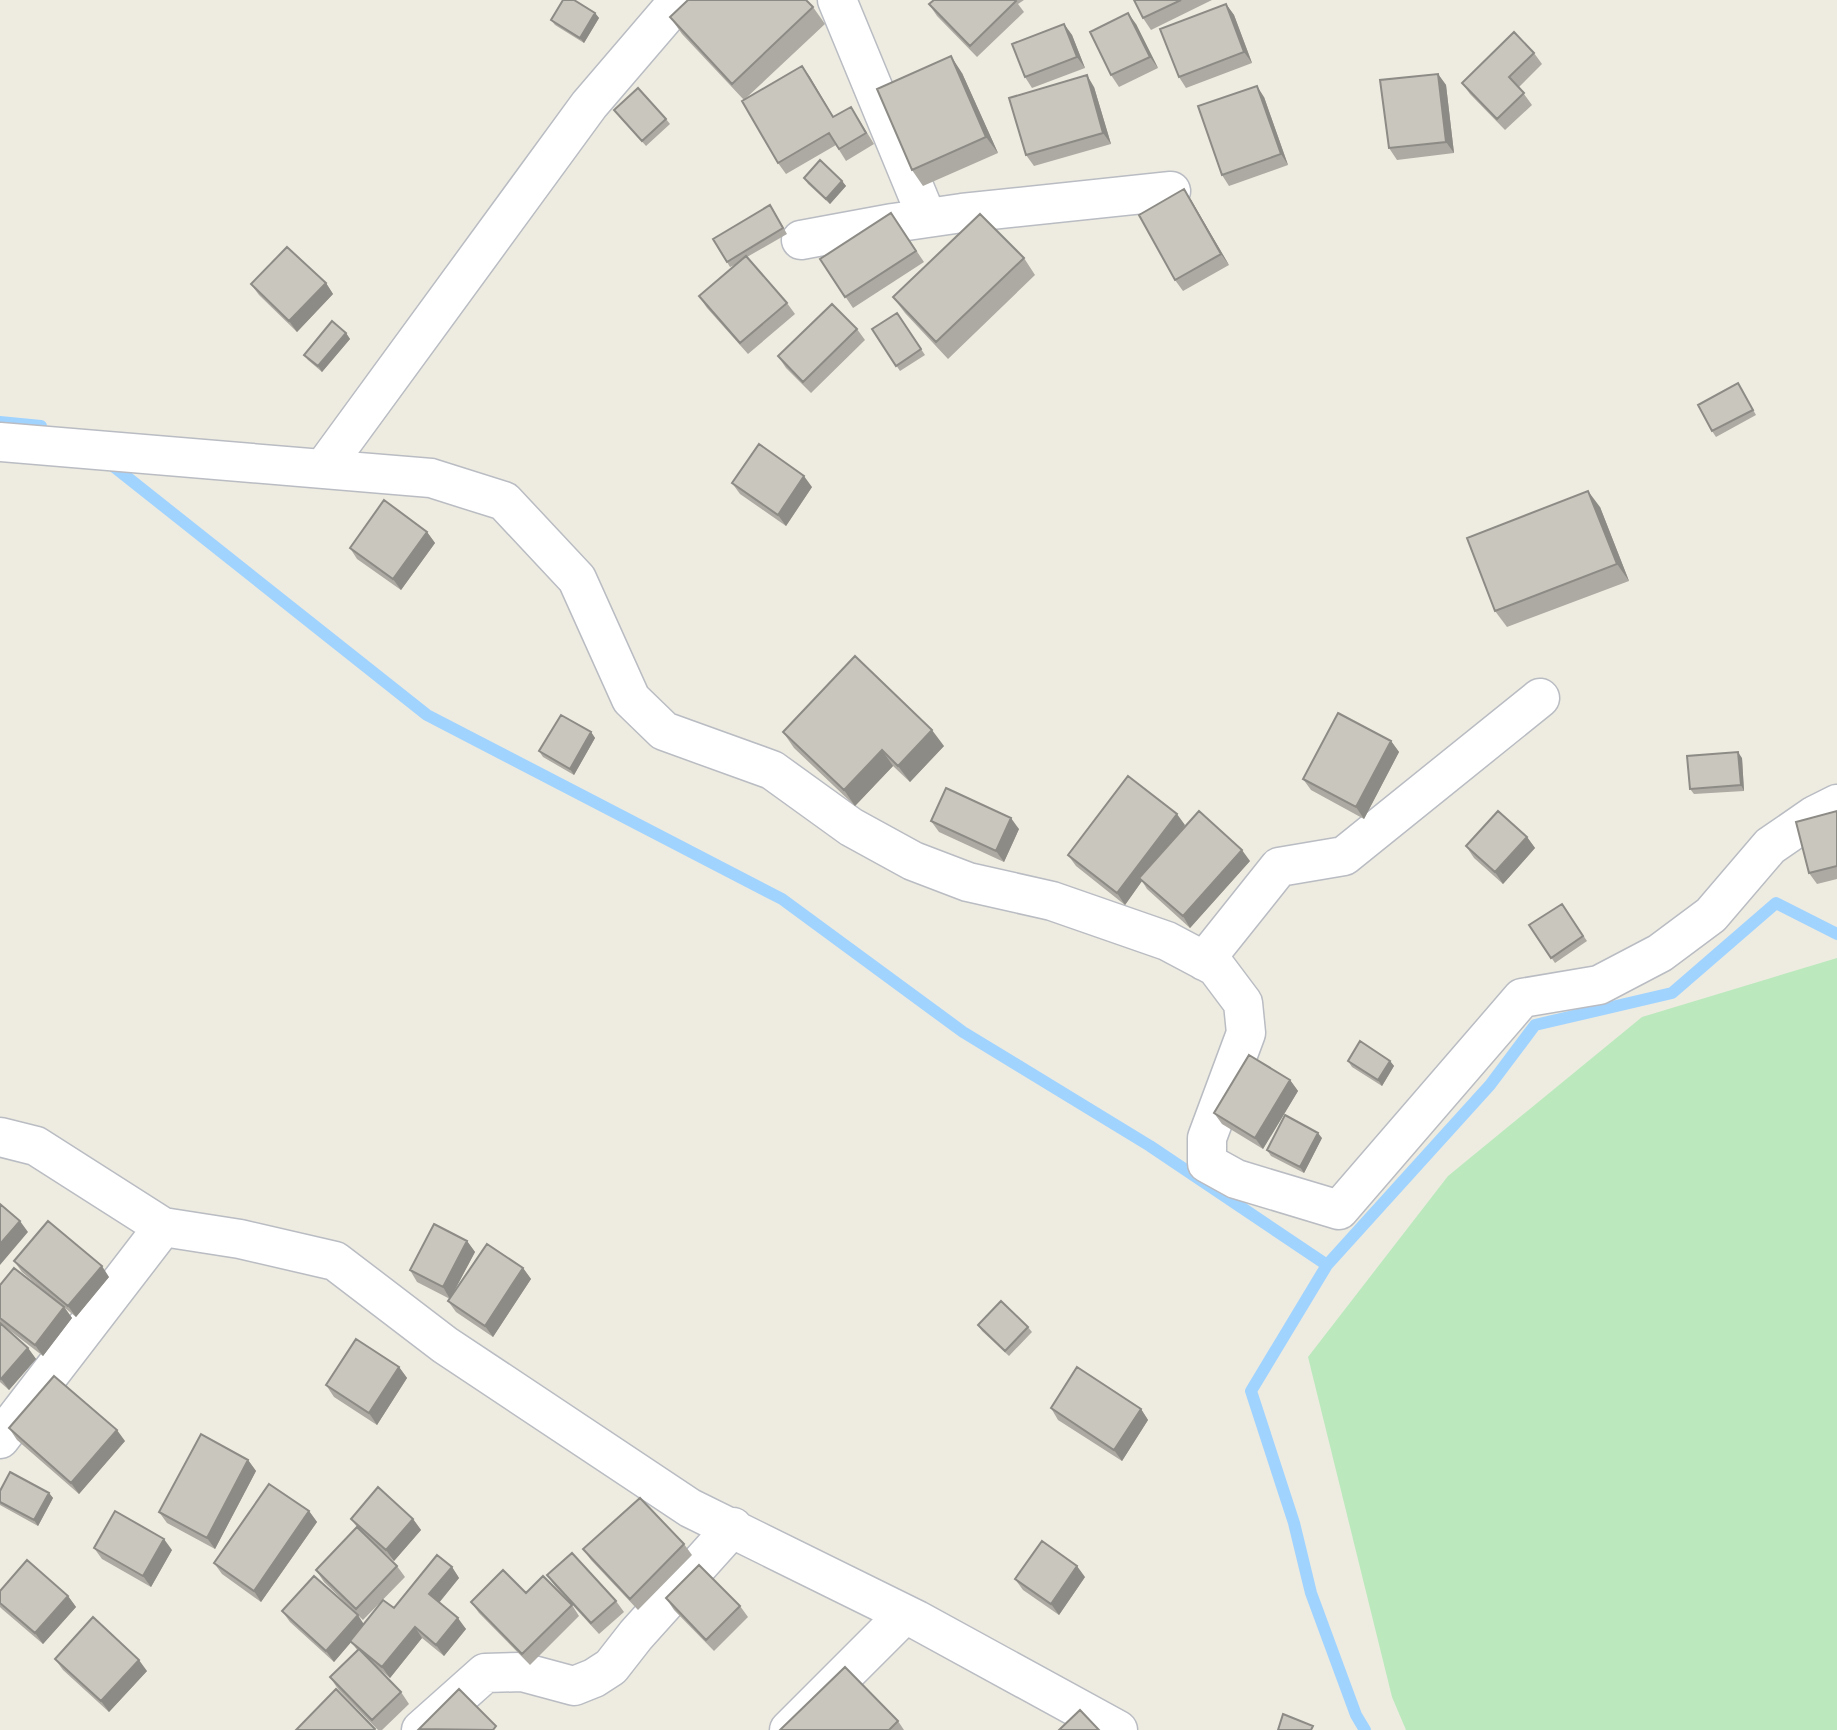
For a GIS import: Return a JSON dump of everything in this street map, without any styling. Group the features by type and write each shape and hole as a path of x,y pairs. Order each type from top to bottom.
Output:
{"street":[{"path":"323,469 589,106 679,0"},
{"path":"837,0 927,218"},
{"path":"802,240 927,218 1171,191"},
{"path":"0,442 431,478 505,501 577,579 631,699 664,731 772,770 850,827 913,861 968,881 1052,901 1167,941 1216,967 1243,1003 1246,1033 1207,1138 1208,1163 1236,1179 1339,1210 1522,998 1599,985 1660,953 1711,915 1770,846 1815,815 1837,804"},
{"path":"1204,961 1279,867 1344,856 1540,698"},
{"path":"0,1137 36,1146 163,1227 240,1239 335,1261 444,1345 690,1508 905,1614 1118,1730"},
{"path":"0,1439 163,1227"},
{"path":"421,1730 485,1673 522,1672 574,1686 611,1667 636,1635 733,1527"},
{"path":"789,1730 905,1614"}],"green space":[{"path":"1837,958 1837,1730 1406,1730 1392,1697 1308,1357 1448,1176 1642,1017"}],"building":[{"path":"563,0 574,0 595,13 580,38 551,20"},
{"path":"688,0 806,0 813,7 732,84 670,17"},
{"path":"934,0 1016,1 970,46 929,4"},
{"path":"1134,0 1181,0 1143,18"},
{"path":"1226,4 1244,52 1179,77 1160,29"},
{"path":"1128,13 1150,57 1111,75 1090,32"},
{"path":"1064,24 1077,57 1025,77 1012,44"},
{"path":"1514,32 1534,53 1509,77 1524,93 1497,119 1462,83"},
{"path":"951,56 986,137 912,170 877,89"},
{"path":"802,66 833,117 851,107 866,133 839,149 829,133 778,163 742,101"},
{"path":"1438,74 1446,142 1389,148 1380,80"},
{"path":"1087,75 1103,133 1026,155 1009,98"},
{"path":"1257,86 1281,154 1222,175 1198,106"},
{"path":"638,88 666,119 642,141 614,110"},
{"path":"820,160 842,181 826,199 804,178"},
{"path":"1184,189 1221,254 1175,280 1139,215"},
{"path":"770,205 783,228 727,262 713,239"},
{"path":"891,213 916,251 845,297 820,259"},
{"path":"980,214 1024,258 936,342 893,297"},
{"path":"287,247 326,283 289,321 251,284"},
{"path":"746,256 787,303 740,343 699,296"},
{"path":"832,304 857,329 803,382 778,356"},
{"path":"897,313 921,349 896,366 872,329"},
{"path":"332,321 346,333 318,366 304,355"},
{"path":"1738,383 1753,410 1712,431 1698,405"},
{"path":"759,444 804,476 778,515 732,483"},
{"path":"1588,491 1617,564 1495,611 1467,538"},
{"path":"384,500 427,532 393,579 350,548"},
{"path":"855,656 932,730 898,766 882,750 844,790 783,732"},
{"path":"1338,713 1391,741 1356,807 1303,779"},
{"path":"561,715 591,732 570,769 539,751"},
{"path":"1738,752 1741,785 1690,789 1687,756"},
{"path":"1128,776 1177,814 1117,893 1068,855"},
{"path":"946,788 1011,818 996,851 931,821"},
{"path":"1199,811 1242,850 1183,916 1139,878"},
{"path":"1498,811 1527,837 1495,872 1466,846"},
{"path":"1837,811 1837,866 1809,873 1796,822"},
{"path":"1562,904 1583,936 1551,958 1529,925"},
{"path":"1360,1041 1390,1061 1378,1080 1348,1061"},
{"path":"1249,1055 1290,1080 1255,1138 1214,1113"},
{"path":"1285,1115 1318,1133 1300,1167 1267,1150"},
{"path":"0,1204 20,1221 0,1244"},
{"path":"48,1221 102,1266 68,1306 14,1261"},
{"path":"434,1224 467,1241 443,1287 410,1270"},
{"path":"487,1244 523,1268 485,1326 448,1301"},
{"path":"14,1268 64,1307 35,1345 0,1318 0,1285"},
{"path":"1001,1301 1028,1327 1005,1351 978,1325"},
{"path":"0,1323 28,1348 1,1379 0,1378"},
{"path":"356,1339 399,1367 369,1413 326,1385"},
{"path":"1077,1367 1141,1409 1114,1450 1051,1408"},
{"path":"54,1376 117,1430 71,1483 9,1428"},
{"path":"201,1434 248,1460 207,1538 159,1512"},
{"path":"10,1472 49,1493 34,1520 0,1502 0,1491"},
{"path":"269,1484 309,1511 254,1591 214,1563"},
{"path":"378,1487 413,1519 386,1550 351,1519"},
{"path":"640,1498 684,1544 630,1599 583,1549"},
{"path":"115,1511 164,1539 143,1576 94,1548"},
{"path":"357,1527 397,1566 356,1609 316,1570"},
{"path":"1042,1541 1077,1566 1051,1604 1015,1579"},
{"path":"572,1553 616,1601 591,1623 547,1575"},
{"path":"437,1555 452,1567 429,1594 458,1618 436,1645 415,1627 382,1667 350,1641 383,1600 394,1608"},
{"path":"27,1560 68,1596 35,1633 0,1603 0,1591"},
{"path":"699,1565 740,1606 706,1640 666,1598"},
{"path":"503,1570 526,1593 543,1576 572,1605 522,1654 471,1602"},
{"path":"314,1576 358,1615 326,1651 282,1611"},
{"path":"93,1617 139,1660 101,1701 55,1659"},
{"path":"359,1649 401,1692 372,1720 330,1677"},
{"path":"845,1667 898,1721 889,1730 780,1730"},
{"path":"336,1689 375,1729 296,1730"},
{"path":"459,1689 496,1726 493,1730 419,1729"},
{"path":"1080,1710 1099,1730 1059,1730"},
{"path":"1283,1714 1313,1726 1311,1730 1278,1730"}],"waterway":[{"path":"0,422 41,426"},
{"path":"108,462 427,715 782,899 963,1032 1150,1146 1327,1265"},
{"path":"1365,1730 1356,1715 1311,1593 1294,1523 1251,1391 1327,1265 1490,1085 1535,1025 1672,993 1776,903 1837,934"}]}
